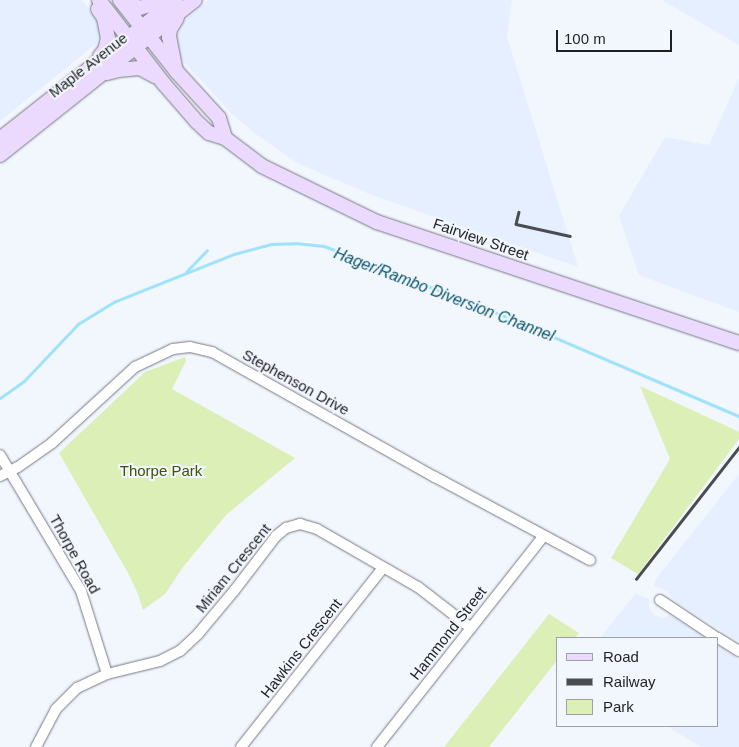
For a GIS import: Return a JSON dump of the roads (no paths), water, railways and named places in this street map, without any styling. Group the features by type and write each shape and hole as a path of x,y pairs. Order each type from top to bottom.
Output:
{"main road":[{"path":"92,0 104,18 108,38 105,50 95,71 140,68 149,71 164,84"},
{"name":"Fairview Street","path":"99,0 164,84 209,133 225,138 262,166 377,222 739,343"},
{"path":"120,0 178,72 219,118 225,138"},
{"path":"125,0 139,8 182,2"},
{"path":"178,72 171,54 170,29 182,2"},
{"name":"Maple Avenue","path":"0,139 95,71 182,2"},
{"name":"Maple Avenue","path":"0,156 95,71"}],"street":[{"name":"Stephenson Drive","path":"5,473 52,443 135,367 173,349 190,347 212,352 543,536 590,560"},
{"name":"Thorpe Road","path":"0,456 5,473 81,591 107,674"},
{"name":"Miriam Crescent","path":"36,747 61,702 77,688 107,674 160,661 180,651 198,634 276,536 286,528 300,524 317,528 418,587 471,628"},
{"name":"Hammond Street","path":"377,747 543,536"},
{"name":"Hawkins Crescent","path":"244,746 384,568"},
{"path":"660,600 716,637"},
{"path":"719,639 739,652"}],"waterway":[{"name":"Hager/Rambo Diversion Channel","path":"0,398 24,381 78,324 114,302 234,254 272,244 295,243 324,246 343,253 502,315 739,416"},
{"path":"186,272 207,250"}],"railway":[{"path":"519,212 516,224 570,236"},
{"path":"636,579 739,447"}],"park label":[{"name":"Thorpe Park","path":"161,471"}]}
